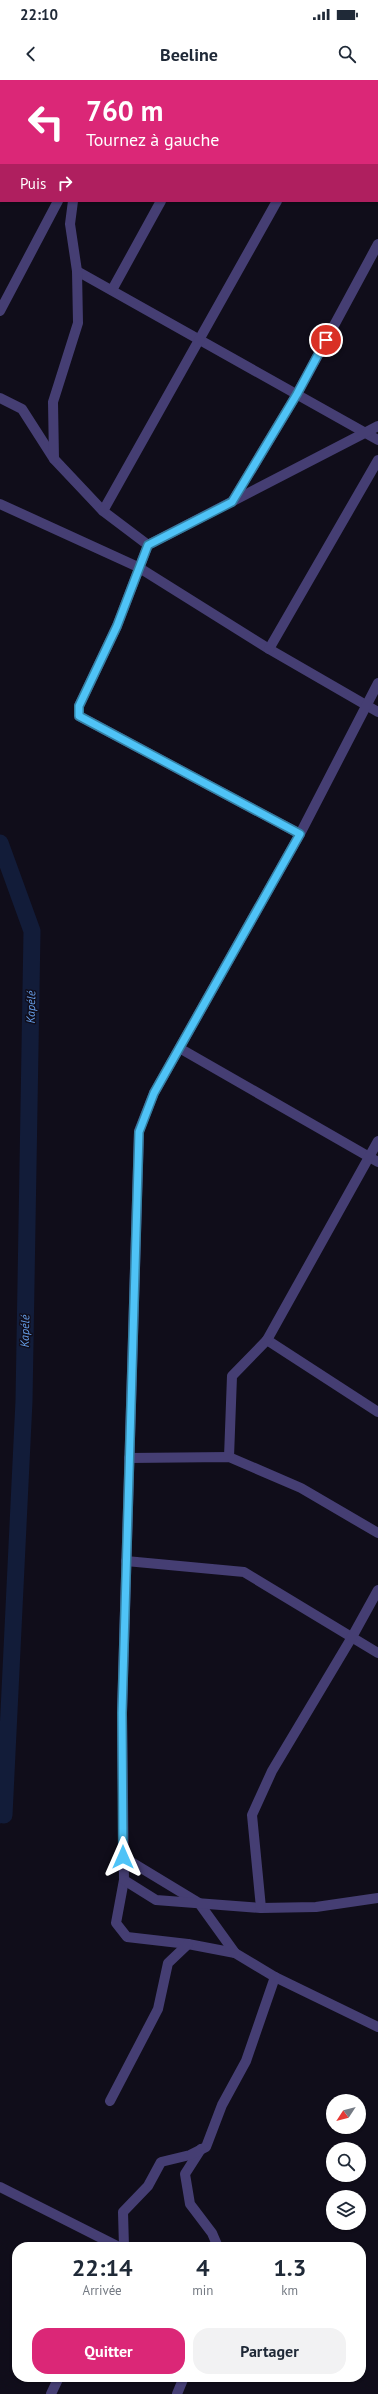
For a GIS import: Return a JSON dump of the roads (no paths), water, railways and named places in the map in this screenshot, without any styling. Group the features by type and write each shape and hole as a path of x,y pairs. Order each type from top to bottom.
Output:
{"street":[{"path":"0,311 57,202"},
{"path":"54,459 53,402 78,323 77,271 70,224 73,202"},
{"path":"112,290 161,202"},
{"path":"103,511 276,202"},
{"path":"232,502 297,394 378,244"},
{"path":"77,271 378,440"},
{"path":"0,398 22,409 54,459 103,511 148,545"},
{"path":"300,834 79,716 79,706 83,693 100,665 148,545 378,426"},
{"path":"269,649 378,460"},
{"path":"0,504 138,568 269,649 378,712"},
{"path":"378,683 300,834 181,1049 154,1093 139,1132 122,1713 124,1880 116,1922 127,1937 188,1944 235,1953 275,1977 378,2027"},
{"path":"181,1049 378,1162"},
{"path":"229,1457 232,1376 267,1340 378,1140"},
{"path":"267,1340 378,1412"},
{"path":"129,1458 229,1457 300,1488 378,1533"},
{"path":"126,1561 244,1572 378,1653"},
{"path":"260,1908 252,1815 272,1770 352,1637 378,1590"},
{"path":"123,1857 199,1903 235,1953"},
{"path":"124,1880 156,1900 260,1908 316,1907 378,1898"},
{"path":"110,2101 158,2009 168,1963 188,1944"},
{"path":"124,2242 124,2212 148,2186 161,2162 190,2155 206,2147 222,2105 246,2061 275,1977"},
{"path":"201,2149 185,2174 190,2204 212,2233 216,2242"},
{"path":"0,2187 109,2242"},
{"path":"51,2394 57,2382"},
{"path":"177,2394 182,2382"}],"waterway":[{"name":"Kapélé","path":"0,843 32,931 24,1401 4,1815"},
{"name":"Kapélé","path":"0,1822 4,1815"}]}
